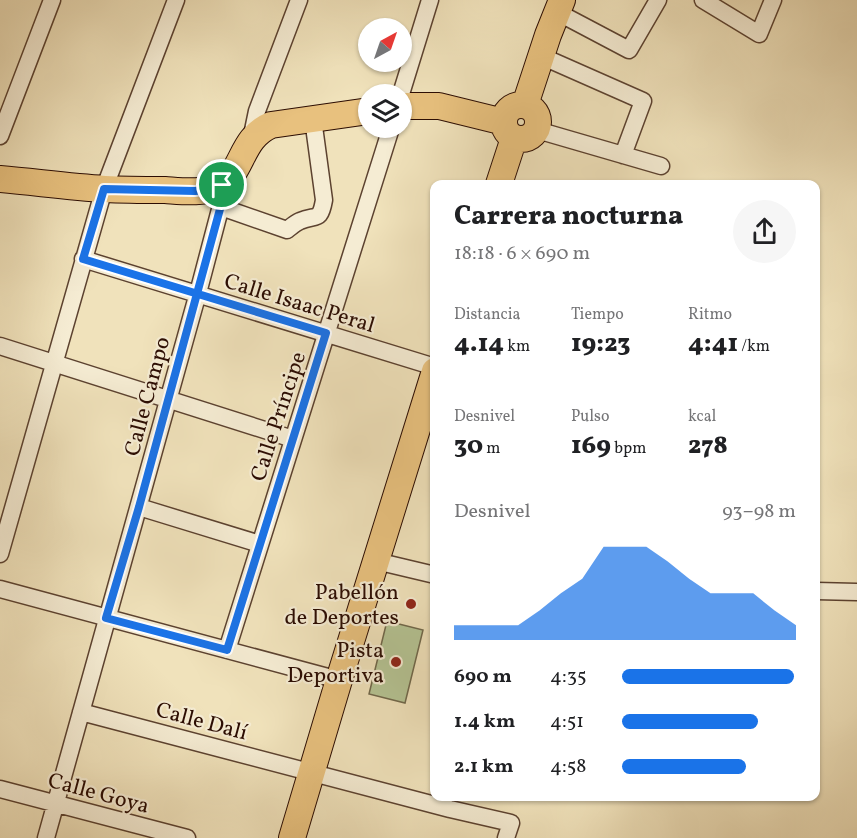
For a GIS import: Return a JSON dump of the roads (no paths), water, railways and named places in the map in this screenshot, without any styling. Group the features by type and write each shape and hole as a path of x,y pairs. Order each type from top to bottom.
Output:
{"main road":[{"path":"518,130 506,114 514,107 525,105 559,6"},
{"path":"412,106 439,106 518,130"},
{"path":"0,179 104,189 195,191 213,189 221,196 251,140 260,130 271,125 358,113"},
{"path":"500,180 518,130"},
{"path":"292,838 430,387"}],"street":[{"path":"0,136 52,0"},
{"path":"0,554 104,189 176,0"},
{"path":"251,140 257,111 299,0"},
{"path":"404,84 430,0"},
{"path":"559,6 629,50 658,0"},
{"path":"703,0 759,34 773,0"},
{"path":"541,56 643,101 623,155"},
{"path":"221,196 287,230 300,221 316,218 322,211 324,200 313,119"},
{"path":"518,130 661,166"},
{"name":"Calle Príncipe","path":"227,650 387,138"},
{"name":"Calle Campo","path":"46,838 198,293 221,196"},
{"name":"Calle Isaac Peral","path":"83,259 430,365"},
{"path":"0,346 293,439"},
{"path":"139,507 260,544"},
{"path":"376,561 430,574"},
{"path":"0,589 339,680"},
{"path":"820,591 857,592"},
{"name":"Calle Dalí","path":"81,712 450,809 509,831"},
{"name":"Calle Goya","path":"0,789 187,838"}],"place":[{"name":"Pabellón de Deportes","path":"411,604"},
{"name":"Pista Deportiva","path":"396,662"}]}
